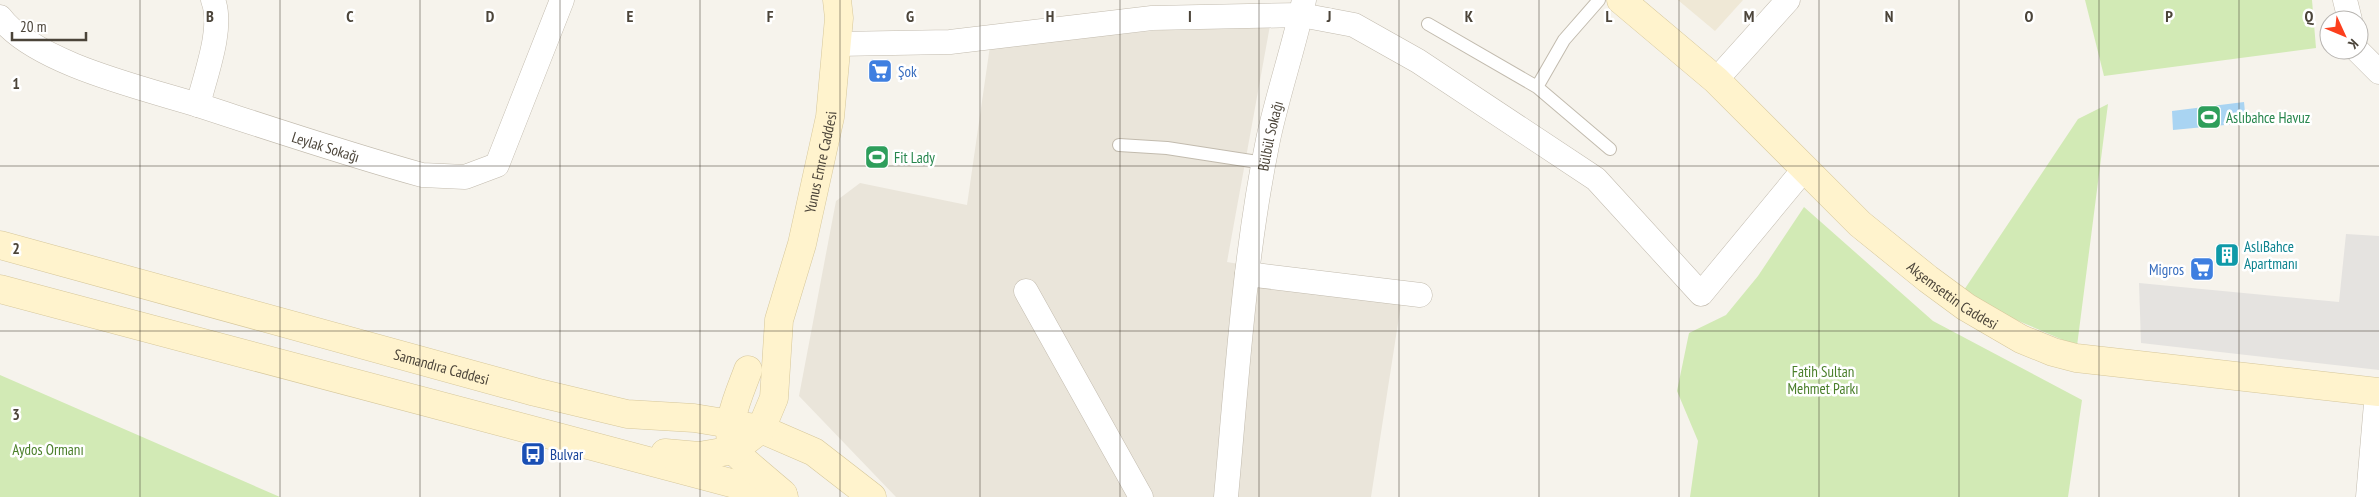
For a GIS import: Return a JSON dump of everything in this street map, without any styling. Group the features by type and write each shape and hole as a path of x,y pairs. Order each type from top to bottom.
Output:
{"main road":[{"name":"Yunus Emre Caddesi","path":"779,320 802,244 830,117 839,18 838,0"},
{"name":"Akşemsettin Caddesi","path":"1621,0 1716,80 1860,224 1966,307 2021,339 2053,352 2076,358 2378,392"},
{"name":"Samandıra Caddesi","path":"0,245 535,392 627,414 694,418 732,437"},
{"path":"0,289 785,497"},
{"path":"779,320 748,370 733,411 732,437 785,497"},
{"path":"761,429 774,398 779,320"},
{"path":"694,418 748,370"},
{"path":"774,398 790,427 814,452 872,497"},
{"path":"579,443 699,456 732,437 761,429 814,452"}],"street":[{"path":"198,105 216,31 217,18 213,0"},
{"name":"Leylak Sokağı","path":"0,17 6,26 28,42 90,72 422,175 465,176 497,165 562,0"},
{"path":"1716,80 1788,0"},
{"path":"837,44 950,42 1152,18 1303,7 1354,25 1418,61 1596,179 1701,294 1805,168"},
{"name":"Bülbül Sokağı","path":"1226,497 1247,274 1264,163 1268,139 1303,7"},
{"path":"2367,60 2379,72"},
{"path":"1247,274 1420,294"},
{"path":"1026,291 1141,497"},
{"path":"2368,497 2378,392"}],"lane":[{"path":"1537,87 1564,40 1599,0"},
{"path":"1428,24 1537,87 1610,149"},
{"path":"1119,145 1168,148 1264,163"}],"shaded area":[{"path":"1678,0 1743,0 1715,31"},
{"path":"1271,20 1227,262 1403,291 1371,497 896,497 799,396 836,201 860,183 967,205 990,46"},
{"path":"2346,234 2379,236 2379,370 2141,343 2139,283 2339,302"}],"green space":[{"path":"2085,0 2312,0 2316,48 2104,76"},
{"path":"2108,104 2077,346 1960,296 2078,119"},
{"name":"Fatih Sultan Mehmet Parkı","path":"1804,207 1933,321 2082,400 2068,497 1690,497 1698,441 1677,391 1689,333 1726,315 1758,276"},
{"name":"Aydos Ormanı","path":"0,375 280,497 0,497"}],"water":[{"name":"Aslıbahce Havuz","path":"2244,102 2246,123 2173,130 2172,111"}],"place":[{"name":"Şok","path":"880,71"},
{"name":"Aslıbahce Havuz","path":"2209,117"},
{"name":"Fit Lady","path":"877,157"},
{"name":"AslıBahce Apartmanı","path":"2227,255"},
{"name":"Migros","path":"2202,269"},
{"name":"Bulvar","path":"533,454"}]}
